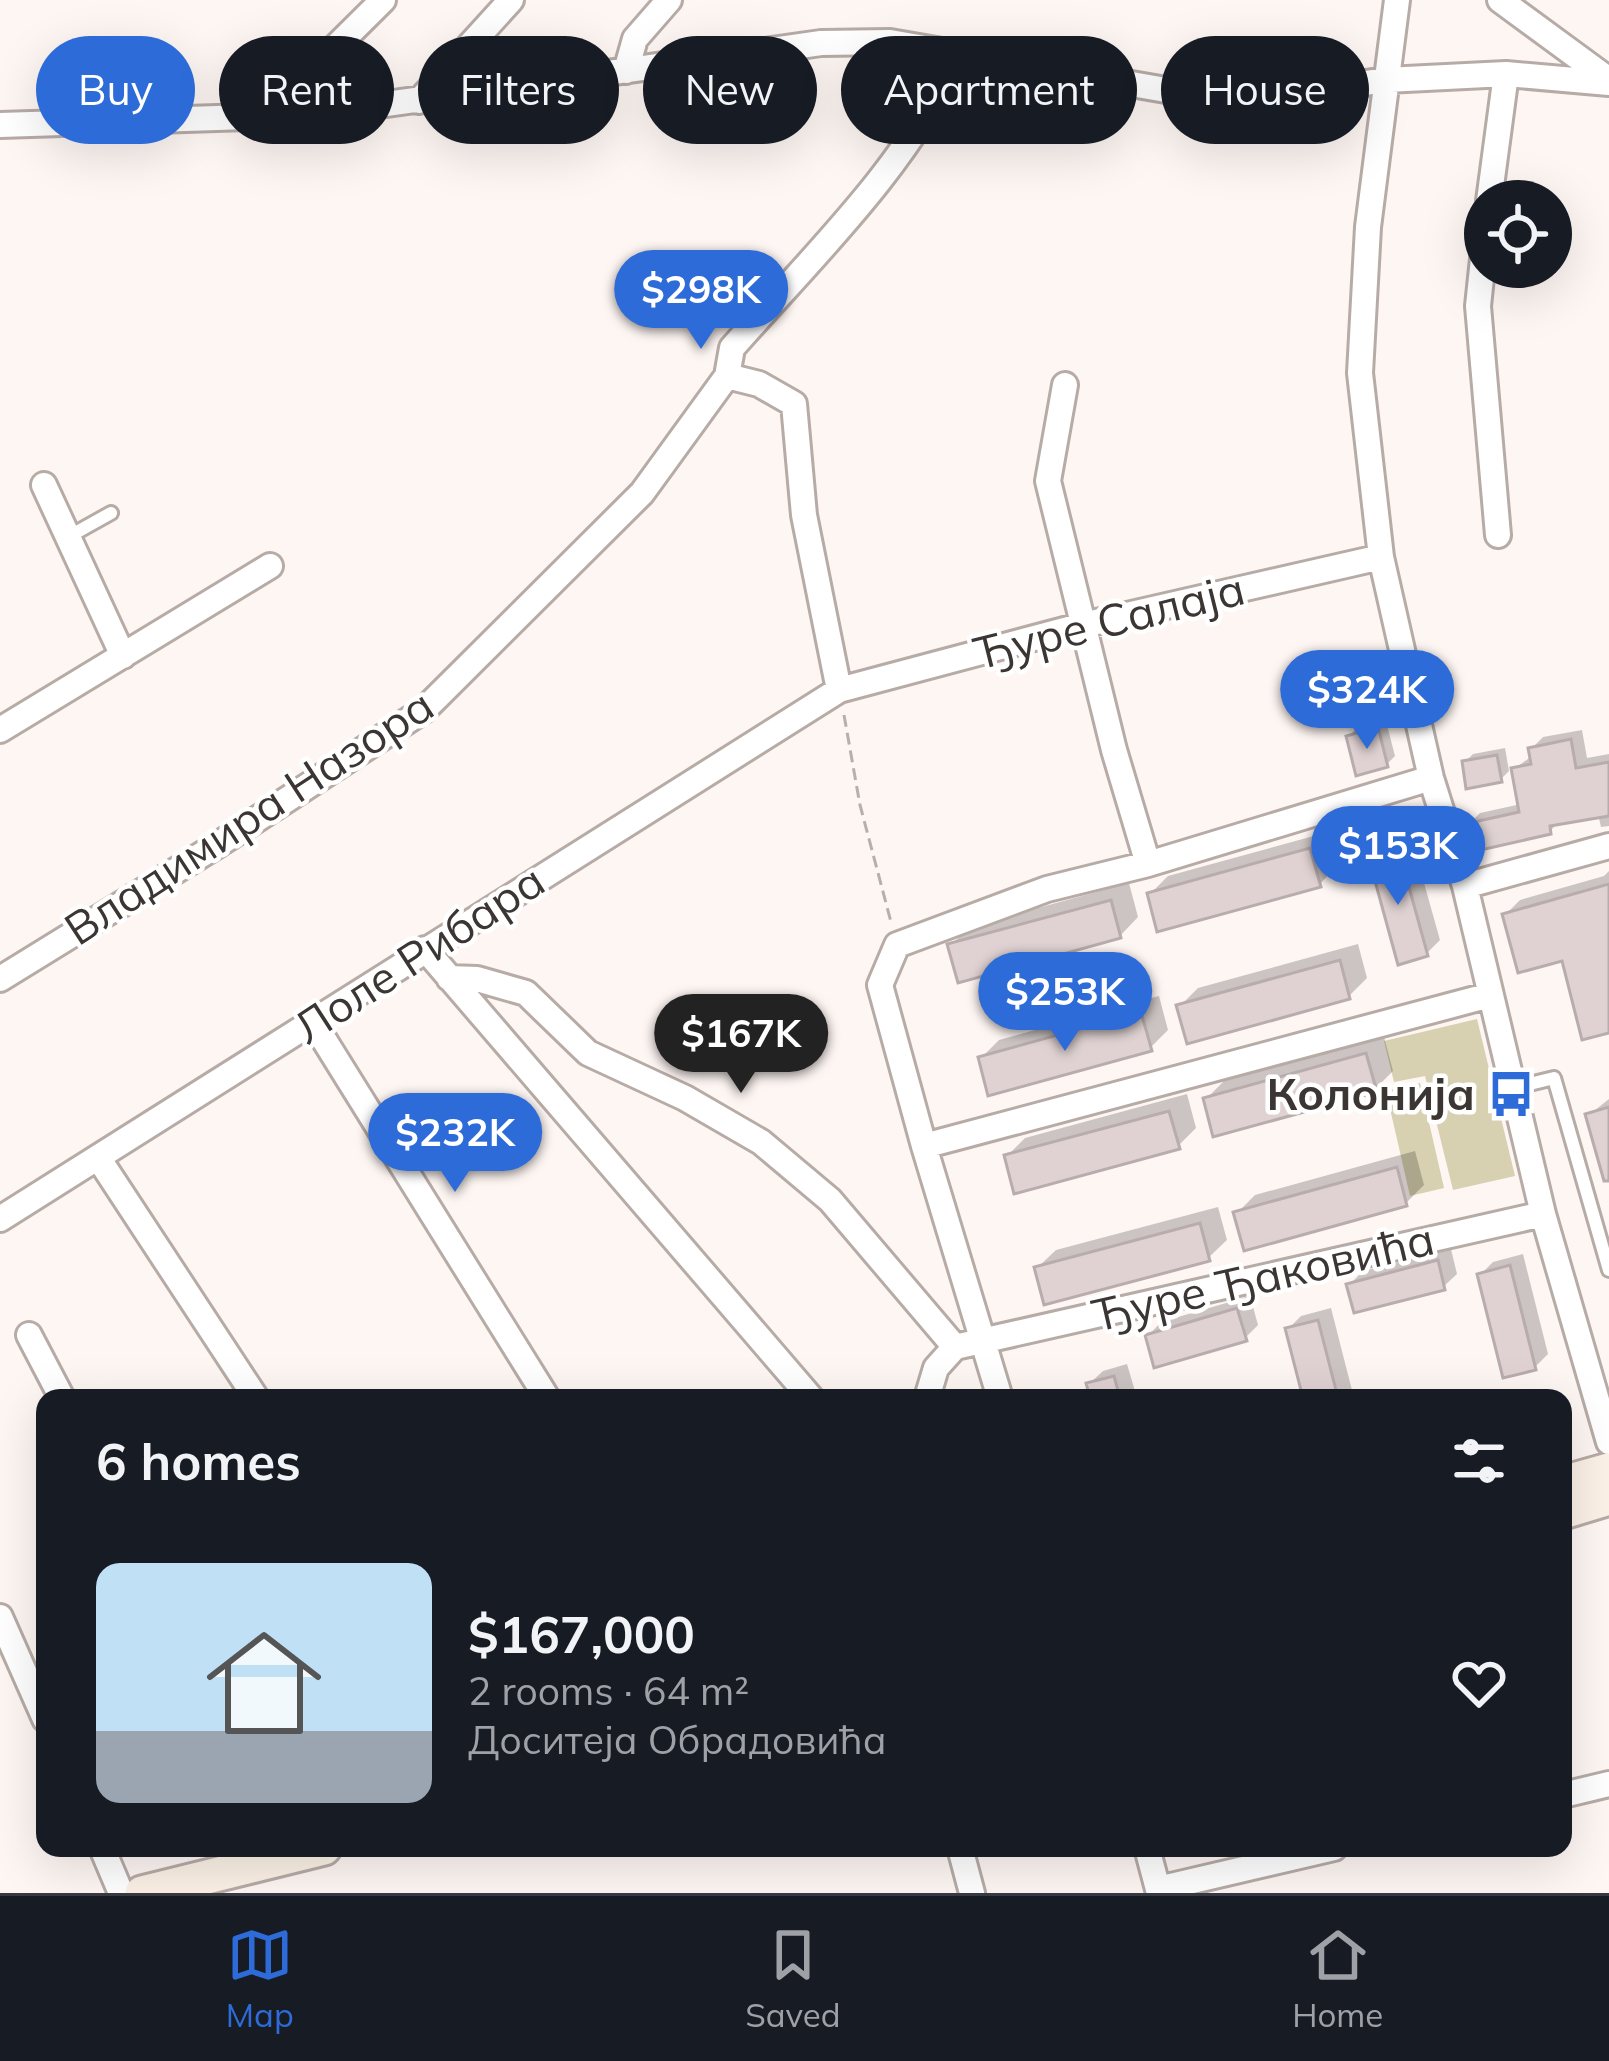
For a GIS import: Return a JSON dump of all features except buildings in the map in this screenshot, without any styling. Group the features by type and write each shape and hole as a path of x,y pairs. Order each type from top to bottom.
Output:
{"main road":[{"path":"1572,1481 1609,1470"},
{"path":"1572,1509 1609,1498"},
{"path":"142,1893 282,1857"}],"street":[{"path":"347,36 383,0"},
{"path":"478,36 511,0"},
{"path":"626,70 635,39 670,0"},
{"path":"1397,0 1368,227 1360,373 1381,557 1431,778 1465,886 1543,1214 1602,1393 1609,1442"},
{"path":"1500,0 1609,82"},
{"path":"619,71 841,43"},
{"path":"1137,85 1235,102 1386,80 1506,74 1609,82"},
{"path":"1492,180 1506,74"},
{"path":"0,125 219,120"},
{"name":"Владимира Назора","path":"0,979 424,710 642,493 727,376 732,348 907,144"},
{"path":"1480,288 1498,535"},
{"path":"727,376 759,384 794,404 804,515 839,690"},
{"path":"1065,385 1048,481 1148,864"},
{"path":"44,485 123,656"},
{"name":"Ђуре Салаја","path":"839,690 1083,625 1381,557"},
{"path":"0,730 270,566"},
{"name":"Лоле Рибара","path":"0,1220 839,690"},
{"path":"997,1389 880,986 898,945 1046,889 1148,864 1431,778"},
{"path":"1465,886 1609,846"},
{"path":"425,949 803,1389"},
{"path":"449,978 477,979 526,993 588,1052 685,1098 760,1142 830,1200 955,1347 935,1368 929,1389"},
{"path":"924,1146 1490,995"},
{"path":"313,1022 542,1389"},
{"path":"99,1159 250,1389"},
{"name":"Ђуре Ђаковића","path":"955,1347 1543,1214"},
{"path":"29,1335 57,1389"},
{"path":"0,1617 36,1699"},
{"path":"1572,1793 1609,1784"},
{"path":"106,1857 122,1893"},
{"path":"962,1857 972,1893"},
{"path":"1150,1857 1159,1891 1297,1857"}],"lane":[{"path":"68,537 111,512"},
{"path":"1513,1088 1554,1078 1609,1270"}],"path":[{"path":"839,690 860,806 898,945"}],"shaded area":[{"path":"1477,1019 1515,1176 1453,1190 1425,1076 1394,1082 1384,1041"},
{"path":"1420,1083 1444,1188 1410,1196 1386,1091"}],"place":[{"name":"Колонија","path":"1511,1094"}]}
